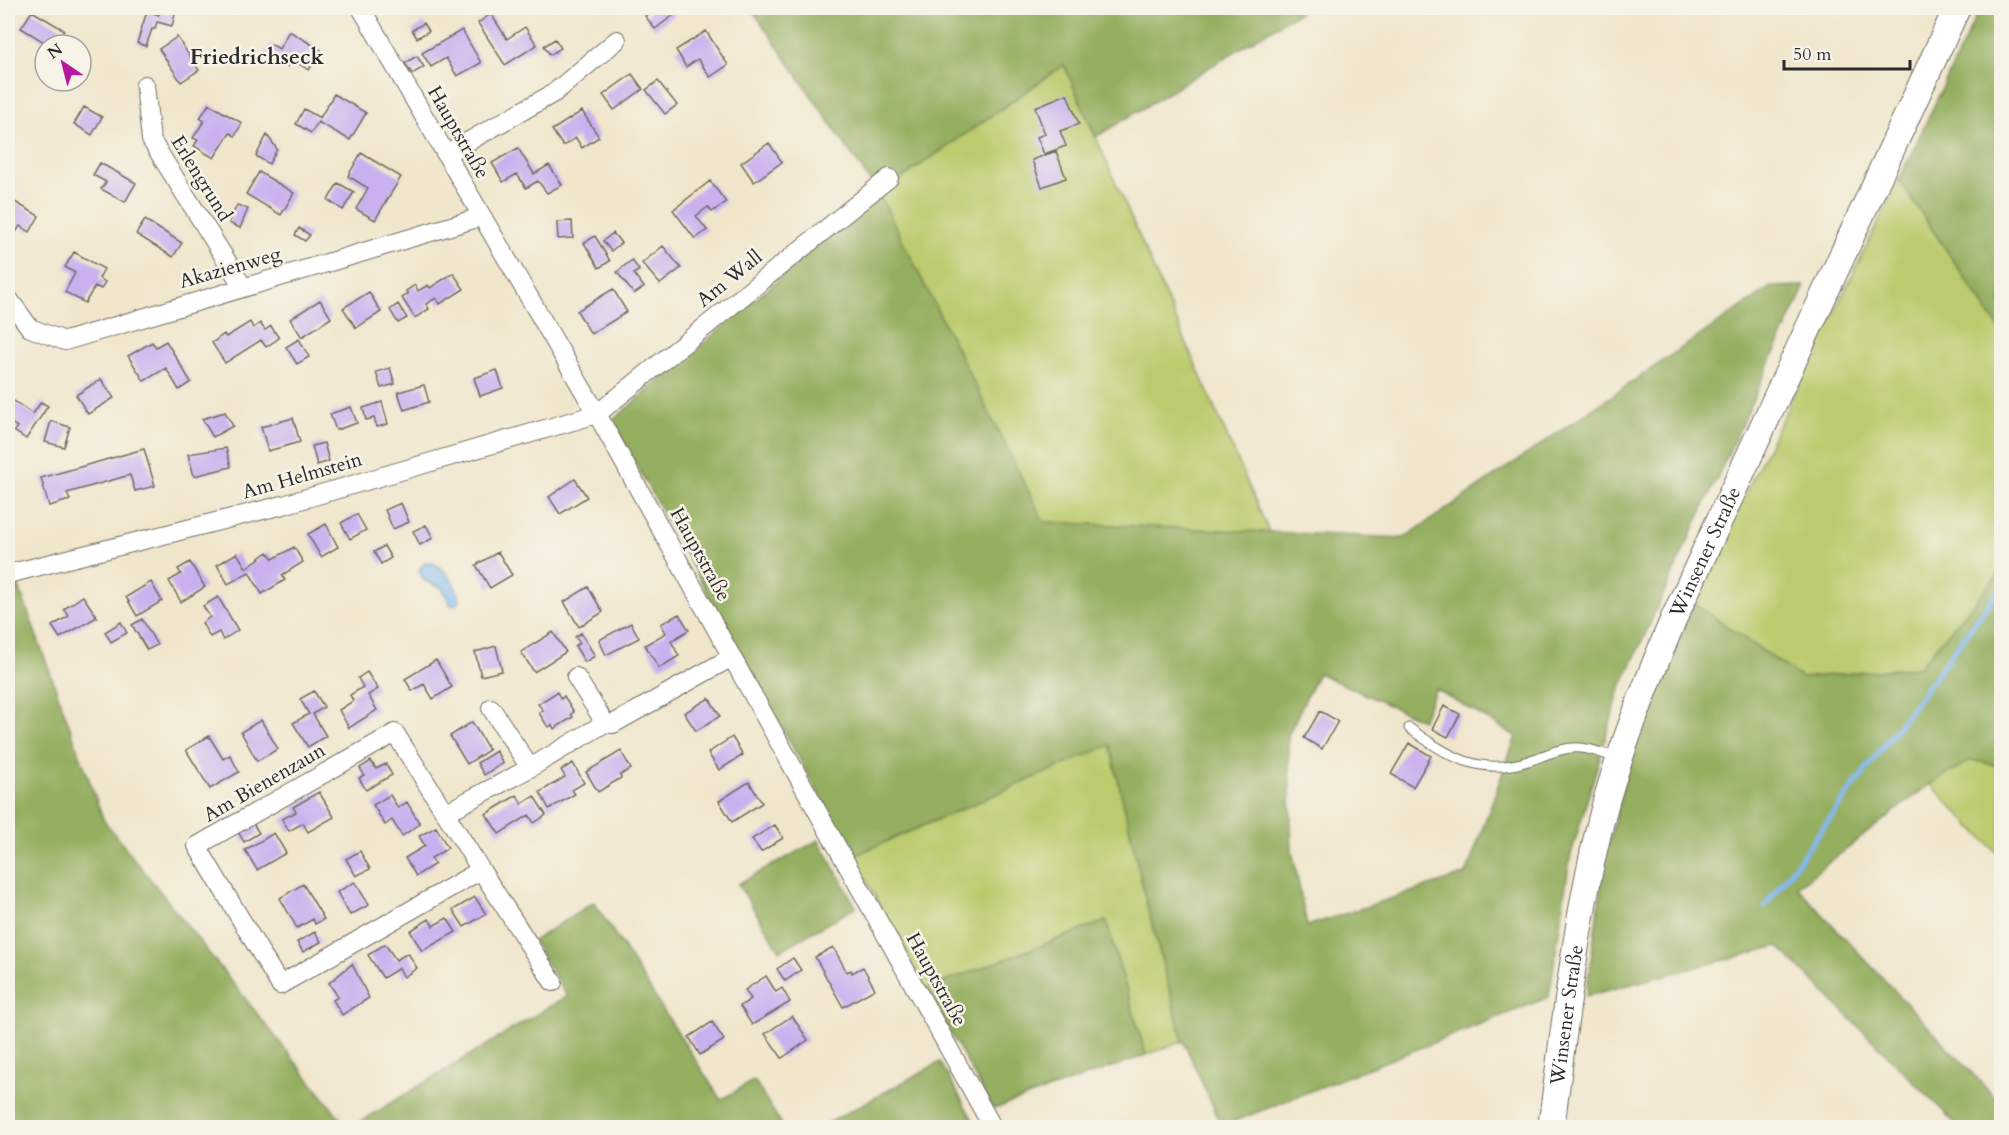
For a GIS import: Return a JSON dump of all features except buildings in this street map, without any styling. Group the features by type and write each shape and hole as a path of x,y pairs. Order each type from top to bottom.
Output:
{"main road":[{"name":"Winsener Straße","path":"1551,1128 1575,949 1590,870 1620,759 1674,618 1957,8"}],"street":[{"name":"Hauptstraße","path":"361,8 597,414 993,1128"},
{"path":"446,154 554,93 617,40"},
{"name":"Erlengrund","path":"145,85 151,140 243,287"},
{"name":"Am Wall","path":"597,414 889,178"},
{"name":"Akazienweg","path":"8,298 30,328 65,341 481,217"},
{"name":"Am Helmstein","path":"13,573 284,505 597,414"},
{"path":"447,812 530,768 605,723 613,724 732,657"},
{"path":"576,677 605,723"},
{"path":"491,708 530,768"},
{"name":"Am Bienenzaun","path":"481,870 280,985 197,846 395,734 447,812 481,870 553,982"}],"lane":[{"path":"1409,728 1446,755 1475,766 1516,765 1563,750 1582,748 1620,759"}],"green space":[{"path":"751,8 1306,8 1096,137 1064,65 879,194"},
{"path":"1980,8 2001,8 2001,331 1899,180"},
{"path":"1064,65 1270,534 1043,522 879,194"},
{"path":"1899,180 2001,331 2001,572 1919,667 1802,678 1692,602"},
{"path":"879,194 1044,522 1404,538 1771,287 1805,286 1620,689 1570,858 1549,997 1222,1126 1183,1041 1147,905 1110,745 853,856 612,421","holes":["1318,673 1422,720 1436,689 1516,736 1466,874 1307,926 1292,850 1288,735"]},
{"path":"2001,572 2001,766 1971,760 1930,784 1797,887 2001,1104 2001,1127 1959,1127 1778,946 1586,996 1605,858 1631,754 1692,602 1802,678 1919,667"},
{"path":"17,582 104,821 347,1127 8,1127 8,584"},
{"path":"1110,744 1147,905 1183,1041 1146,1055 1106,921 926,989 853,856"},
{"path":"1971,759 2001,766 2001,857 1930,784"},
{"path":"819,840 856,907 780,951 738,884"},
{"path":"594,902 721,1100 754,1080 783,1127 350,1128 567,996 533,941"},
{"path":"1106,921 1146,1055 993,1109 926,989"},
{"path":"940,1062 977,1127 821,1127"}],"water":[{"path":"429,562 445,572 453,582 460,600 456,605 451,605 442,588 423,580 419,570 424,563"}],"waterway":[{"path":"1765,906 2002,586"}],"district":[{"name":"Friedrichseck","path":"257,56"}]}
